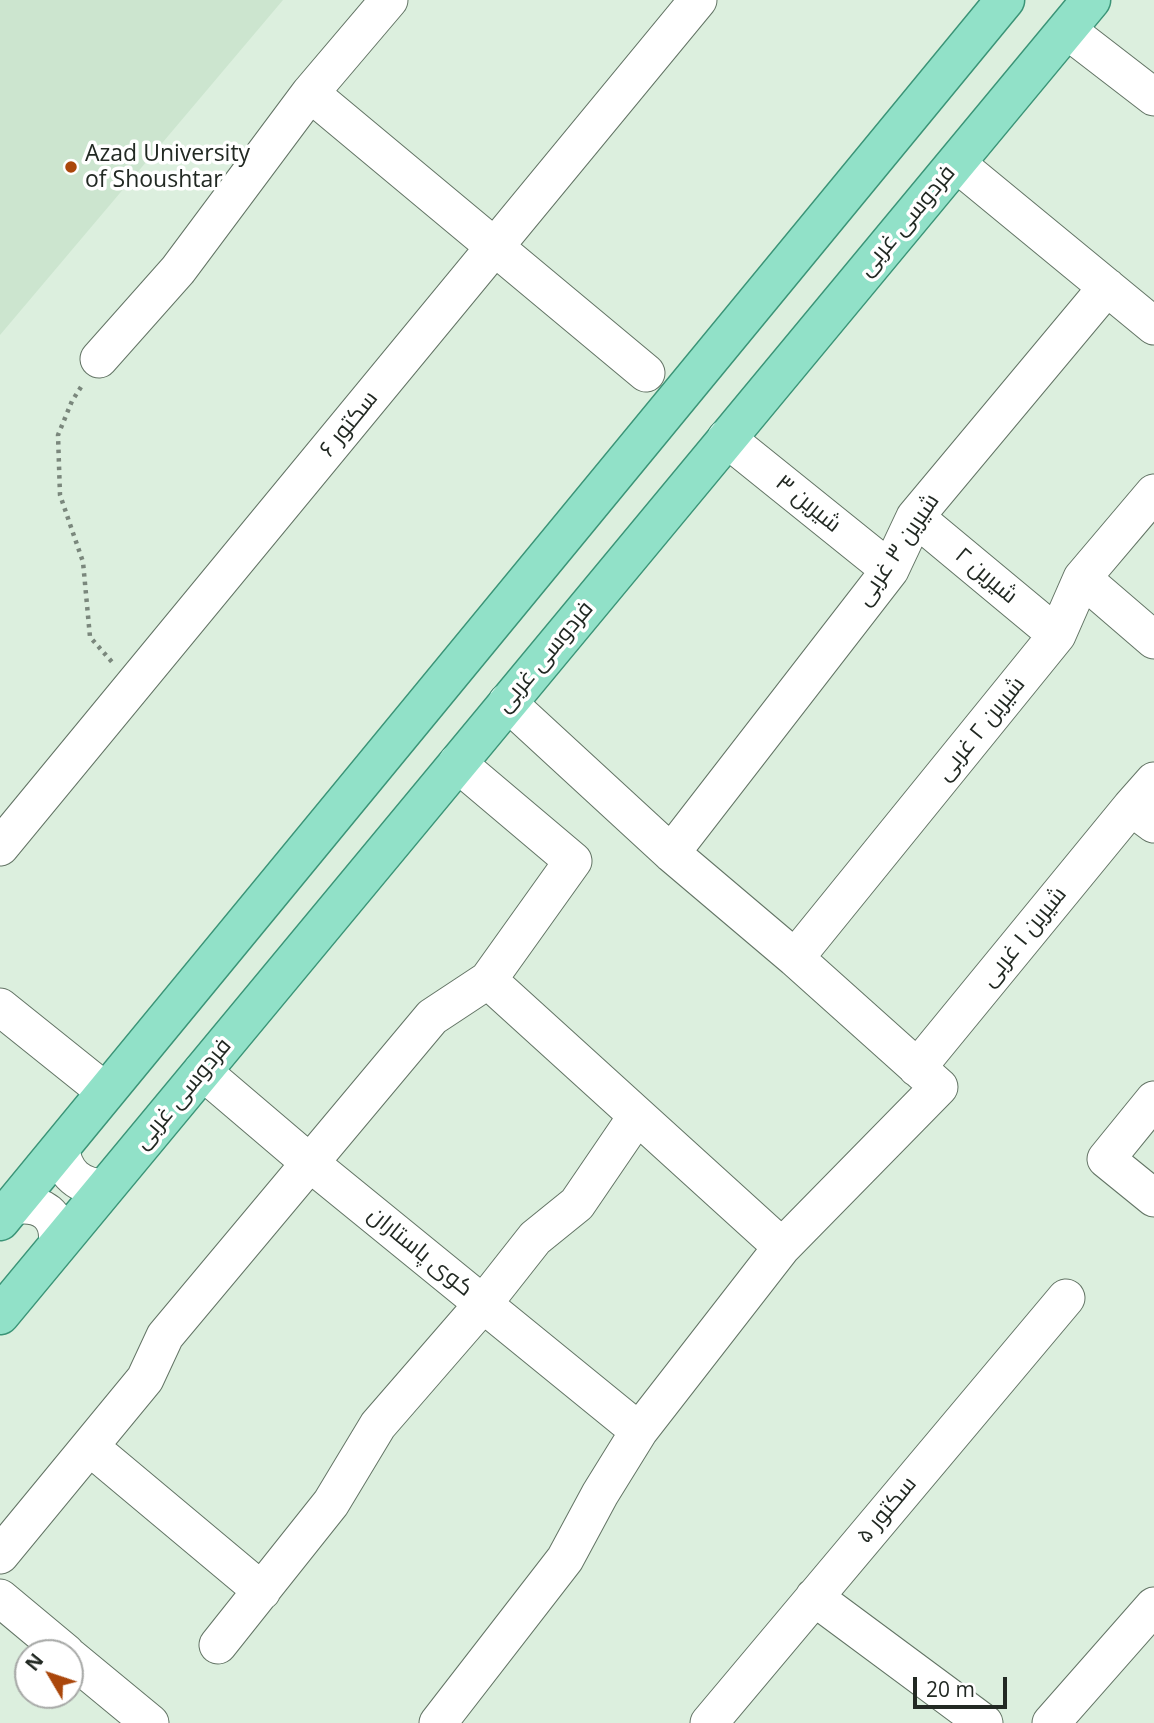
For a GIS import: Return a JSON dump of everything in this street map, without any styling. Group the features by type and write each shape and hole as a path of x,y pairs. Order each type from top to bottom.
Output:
{"main road":[{"path":"6,1214 1005,0"},
{"name":"فردوسی غربی","path":"0,1315 1091,0"}],"street":[{"path":"99,359 178,270 310,93 389,0"},
{"name":"سکتور ۶","path":"0,847 698,0"},
{"path":"1067,30 1154,97"},
{"path":"310,93 646,373"},
{"path":"956,163 1154,326"},
{"name":"شیرین ۳ غربی","path":"671,853 890,570 915,517 1107,287"},
{"name":"شیرین ۳","path":"726,438 890,570"},
{"name":"شیرین ۲ غربی","path":"795,958 1057,635 1082,578 1154,493"},
{"name":"شیرین ۲","path":"915,517 1057,635"},
{"path":"1082,578 1154,640"},
{"path":"438,1723 565,1559 600,1494 639,1431 782,1247 939,1087 795,958 671,853 507,702"},
{"path":"0,1555 145,1379 165,1336 432,1017 488,979 573,861 457,763"},
{"name":"شیرین ۱ غربی","path":"917,1068 1146,804"},
{"path":"488,979 782,1247"},
{"path":"0,1007 106,1092"},
{"name":"کوی پاستاران","path":"202,1071 310,1163 639,1431"},
{"path":"1154,1100 1106,1158 1154,1198"},
{"path":"218,1645 331,1503 379,1426 483,1304 535,1238 577,1204 637,1115"},
{"path":"61,1147 62,1157 70,1174 80,1183 105,1188"},
{"path":"6,1214 25,1204 37,1206 55,1222 57,1246"},
{"name":"سکتور ۵","path":"709,1723 1066,1298"},
{"path":"90,1447 262,1591"},
{"path":"814,1597 984,1723"},
{"path":"0,1598 49,1639"},
{"path":"1051,1723 1154,1606"},
{"path":"84,1669 150,1723"}],"path":[{"path":"99,359 72,401 58,435 60,495 83,562 90,637 133,687"}],"shaded area":[{"name":"Azad University of Shoushtar","path":"0,0 283,0 0,335"}],"place":[{"name":"Azad University of Shoushtar","path":"71,167"}]}
